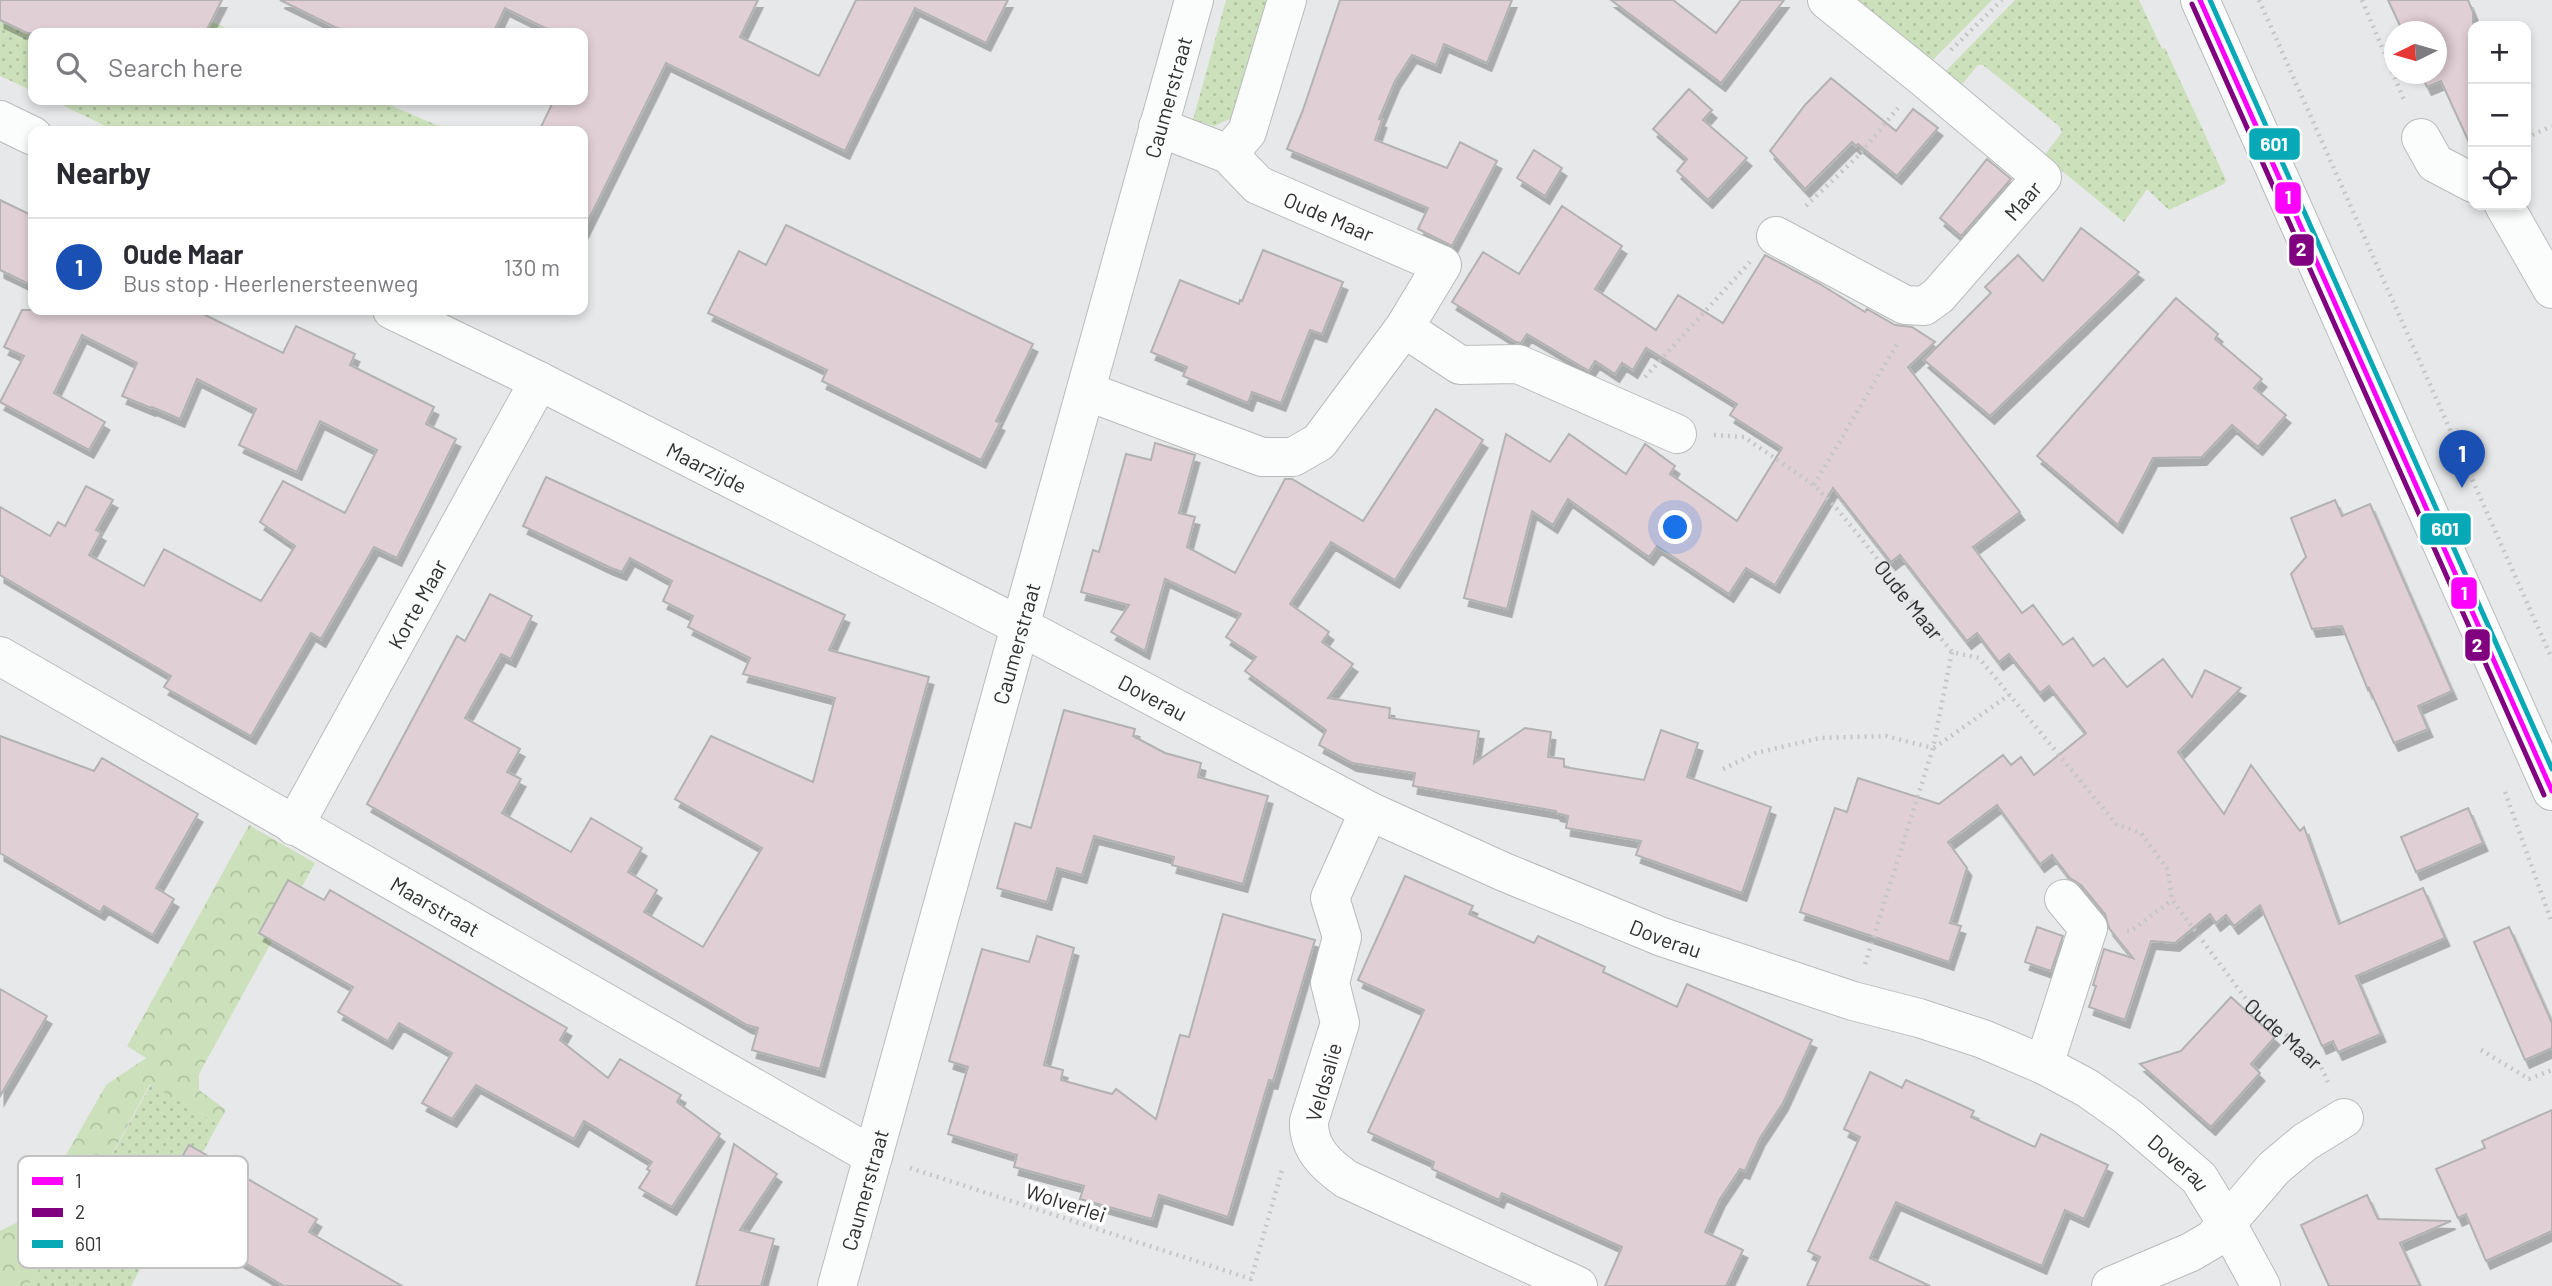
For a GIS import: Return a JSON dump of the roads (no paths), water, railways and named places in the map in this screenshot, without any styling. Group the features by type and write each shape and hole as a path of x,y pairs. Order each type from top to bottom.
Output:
{"street":[{"name":"Caumerstraat","path":"837,1286 1194,0"},
{"path":"1228,154 1247,132 1287,0"},
{"name":"Maar","path":"1776,236 1905,305 1924,306 1938,296 2042,177 1827,0"},
{"path":"2200,0 2552,790"},
{"path":"0,120 28,134"},
{"name":"Oude Maar","path":"1086,391 1262,457 1293,457 1320,442 1404,328 1442,265 1258,185 1228,154 1158,127"},
{"path":"2421,138 2435,163 2468,180"},
{"path":"2507,210 2552,289"},
{"name":"Maarzijde","path":"402,315 539,381 1020,626"},
{"path":"1404,328 1460,366 1518,364 1616,409 1677,433"},
{"name":"Korte Maar","path":"294,826 539,381"},
{"name":"Doverau","path":"1020,626 1369,811 1504,872 1662,937 1853,1001 1919,1018 1983,1039 2044,1065 2087,1088 2138,1126 2199,1178 2261,1286"},
{"name":"Maarstraat","path":"0,656 873,1156"},
{"name":"Veldsalie","path":"1369,811 1331,898 1342,937 1330,983 1340,1023 1309,1121 1309,1134 1317,1153 1329,1167 1346,1179 1578,1286"},
{"path":"2044,1065 2076,914"},
{"path":"2111,1286 2191,1252 2213,1239 2274,1168 2305,1142 2344,1118"}],"place":[{"name":"Oude Maar","path":"2462,488"}]}
